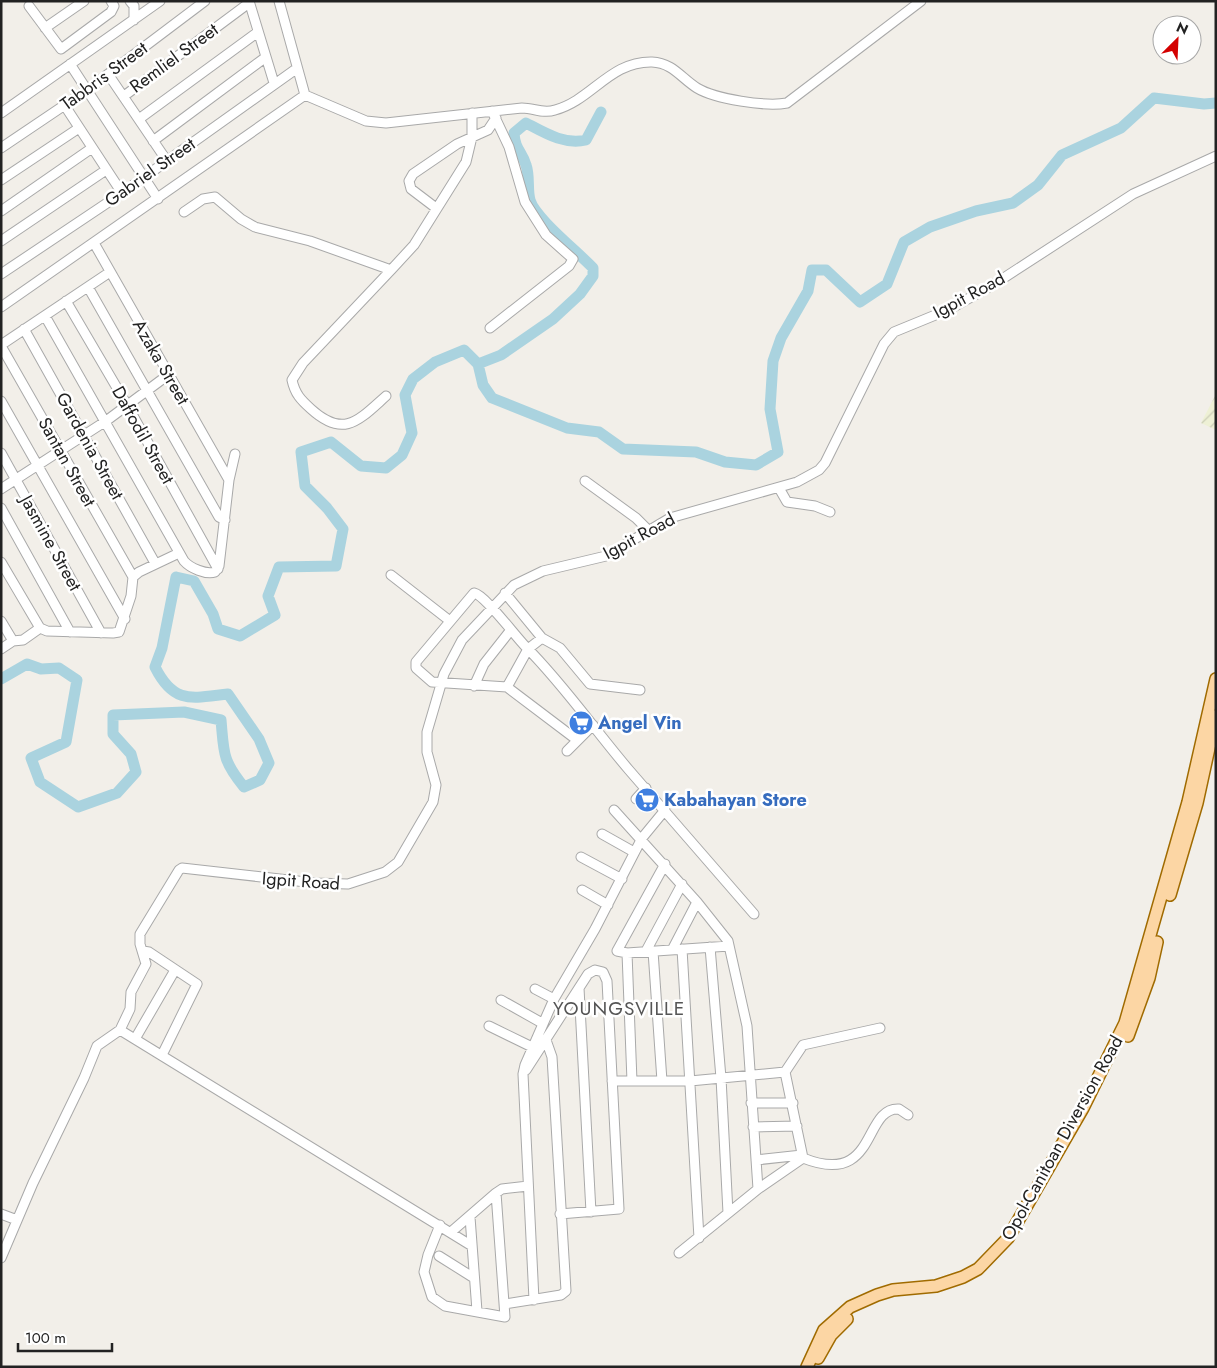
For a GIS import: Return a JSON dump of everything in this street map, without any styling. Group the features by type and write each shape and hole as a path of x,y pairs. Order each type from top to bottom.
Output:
{"main road":[{"name":"Opol-Canitoan Diversion Road","path":"807,1367 824,1330 850,1307 893,1290 936,1286 963,1277 978,1269 1008,1238 1083,1108 1125,1024 1188,802 1216,680"},
{"name":"Opol-Canitoan Diversion Road","path":"814,1367 831,1335 860,1309 896,1297 936,1292 963,1286 996,1263 1014,1242 1089,1110 1133,1026 1149,978 1197,803 1216,716"}],"street":[{"path":"45,28 84,1"},
{"path":"29,3 61,49 111,12 114,6 111,1"},
{"path":"1,113 160,1"},
{"name":"Tabbris Street","path":"1,148 65,106 205,1"},
{"path":"279,1 296,69 305,95 366,122 376,123 472,113 494,114 528,108 541,112 556,110 620,68 634,63 645,62 665,64 708,94 771,104 787,103 921,1"},
{"path":"249,2 274,82"},
{"name":"Remliel Street","path":"124,96 249,2"},
{"path":"134,20 135,3 152,7"},
{"path":"139,119 258,32"},
{"path":"153,141 266,57"},
{"path":"70,64 158,199"},
{"name":"Gabriel Street","path":"1,274 122,193 274,82 296,69"},
{"path":"108,74 167,161"},
{"path":"1,307 305,95"},
{"path":"65,106 122,193"},
{"path":"386,396 362,418 345,425 333,424 320,417 297,396 292,380 303,363 414,245 436,208 454,184 466,162 472,137 472,113"},
{"path":"436,208 410,189 409,182 413,174 457,144 488,130 494,114"},
{"path":"490,328 569,266 573,259 546,235 526,202 509,147 494,114"},
{"path":"1,180 79,128"},
{"path":"1,211 92,148"},
{"name":"Igpit Road","path":"143,951 139,940 141,930 182,868 306,882 348,884 385,872 398,862 433,802 436,793 436,785 428,752 427,732 440,683 462,640 494,608 514,584 543,571 606,556 648,530 676,516 806,479 819,470 884,344 894,332 962,302 996,283 1133,194 1216,156"},
{"path":"1,241 106,170"},
{"path":"184,212 204,199 215,196 241,219 255,227 310,241 391,270"},
{"name":"Azaka Street","path":"94,243 229,480"},
{"path":"1,345 110,272"},
{"path":"88,287 218,517 224,520"},
{"name":"Daffodil Street","path":"66,302 127,405 218,569"},
{"path":"45,316 106,420 179,553 190,567 213,574 218,569 229,480 235,454"},
{"name":"Gardenia Street","path":"24,329 155,563"},
{"name":"Santan Street","path":"1,345 133,577"},
{"path":"1,489 85,435 168,375"},
{"path":"1,401 125,619"},
{"name":"Jasmine Street","path":"1,453 100,633"},
{"path":"585,481 636,518 648,530"},
{"path":"779,488 786,502 815,506 830,512"},
{"path":"1,508 70,632"},
{"path":"1,562 39,627 46,631 100,633 119,632 125,619 133,577 155,563 179,553"},
{"path":"391,576 450,621"},
{"path":"577,740 507,687 474,686 428,681 419,672 415,664 474,593 478,594 494,608 510,631 528,649 754,914"},
{"path":"505,593 542,638 560,648 590,684 640,690"},
{"path":"1,621 13,641"},
{"path":"1,649 13,641 23,640 39,627"},
{"path":"474,686 484,664 510,631"},
{"path":"507,687 528,649 542,638"},
{"path":"567,751 592,725"},
{"path":"636,799 646,788"},
{"path":"614,810 642,838 726,936 745,1015 758,1189"},
{"path":"534,1300 524,1074 532,1047 554,999 571,974 642,838 665,810"},
{"path":"602,834 634,852"},
{"path":"581,857 622,879"},
{"path":"664,864 616,949 618,952 729,946"},
{"path":"662,1081 650,951 682,884"},
{"path":"582,890 608,905"},
{"path":"672,950 697,902"},
{"path":"710,948 721,1078 728,1213"},
{"path":"682,949 699,1238"},
{"path":"1,1258 97,1046 120,1030 130,1010 131,992 146,964 143,951 149,952 194,982 196,986 162,1055"},
{"path":"627,952 632,1081"},
{"path":"135,1039 175,970"},
{"path":"524,1074 578,988 592,971 600,970 605,975 619,1209 560,1214"},
{"path":"578,988 591,1212"},
{"path":"535,989 554,999"},
{"path":"501,1000 542,1023"},
{"path":"489,1026 532,1047"},
{"path":"803,1157 785,1072 803,1045 880,1028"},
{"path":"120,1030 472,1246"},
{"path":"505,1304 561,1295 566,1291 552,1057 546,1040"},
{"path":"612,1080 690,1081 785,1072"},
{"path":"751,1103 793,1103"},
{"path":"756,1160 803,1157 826,1166 848,1161 860,1152 881,1117 887,1111 899,1108 908,1115"},
{"path":"753,1127 797,1126"},
{"path":"679,1253 758,1189 803,1157"},
{"path":"451,1232 502,1189 528,1186"},
{"path":"440,1225 428,1255 424,1272 432,1297 445,1306 477,1311 503,1318 506,1316 496,1193"},
{"path":"1,1214 17,1220"},
{"path":"470,1217 477,1311"},
{"path":"439,1256 474,1278"}],"green space":[{"path":"1216,394 1216,430 1201,423"}],"waterway":[{"path":"1,679 27,664 41,669 59,668 77,680 66,742 31,758 40,782 78,807 117,793 136,772 131,754 113,734 113,715 184,712 221,720 225,756 237,778 244,787 260,780 269,763 259,739 228,694 204,697 185,696 169,688 155,667 162,648 176,577 194,581 213,614 218,629 240,636 275,615 268,596 279,567 336,566 343,529 327,508 305,486 301,452 331,442 361,466 386,468 402,455 412,433 405,395 413,379 435,362 464,350 478,364 483,385 492,398 567,428 599,432 623,449 696,452 725,462 756,465 778,452 770,409 773,361 781,338 808,291 812,270 826,270 860,302 887,284 904,242 930,227 976,211 1013,203 1038,185 1062,155 1121,128 1154,98 1204,104 1216,103"},
{"path":"478,364 501,355 553,319 580,294 593,276 593,268 548,225 530,200 527,169 517,147 514,133 526,123 562,139 570,141 586,140 601,112"}],"place":[{"name":"Angel Vin","path":"581,723"},
{"name":"Kabahayan Store","path":"647,800"}],"district":[{"name":"YOUNGSVILLE","path":"619,1008"}]}
